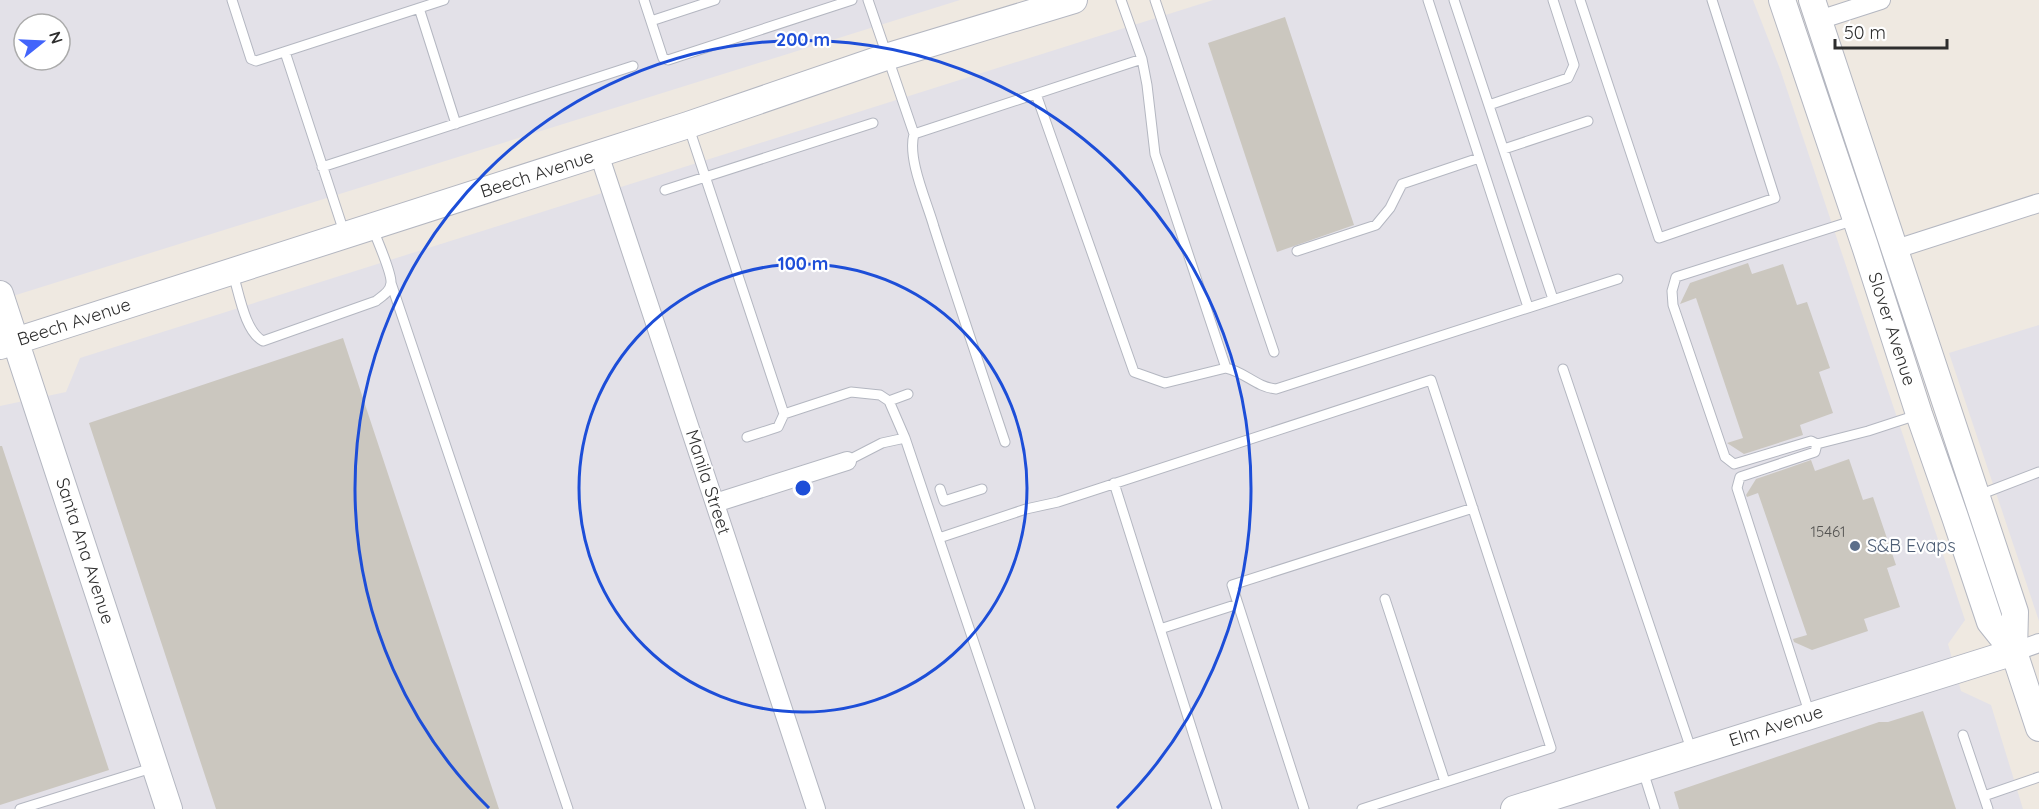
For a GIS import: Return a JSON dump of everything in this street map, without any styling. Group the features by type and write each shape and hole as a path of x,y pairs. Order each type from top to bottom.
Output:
{"main road":[{"name":"Beech Avenue","path":"8,343 688,126 886,57 1074,0"},
{"name":"Slover Avenue","path":"1782,0 1918,414 1990,622 2013,652 2039,728"},
{"name":"Slover Avenue","path":"1816,10 2015,612 2013,652"},
{"name":"Santa Ana Avenue","path":"0,294 8,343 156,767 165,808"},
{"name":"Elm Avenue","path":"1514,809 1558,799 1642,768 2013,652"}],"street":[{"path":"1816,10 1881,0"},
{"name":"Manila Street","path":"599,154 816,809"},
{"path":"1896,249 2039,203"},
{"path":"715,503 847,461"},
{"name":"Elm Avenue","path":"2013,652 2039,643"}],"lane":[{"path":"232,0 251,59 260,60 444,0"},
{"path":"644,0 663,58 668,60 852,0"},
{"path":"651,21 716,0"},
{"path":"868,0 914,134 911,145 918,174 1005,442"},
{"path":"1120,0 1142,59 1148,85 1155,154 1226,368"},
{"path":"1155,0 1274,352"},
{"path":"1428,0 1528,307"},
{"path":"1454,0 1553,299"},
{"path":"1489,105 1568,78 1574,65 1553,0"},
{"path":"1580,0 1659,238 1775,198 1712,0"},
{"path":"419,8 456,123"},
{"path":"285,52 345,236"},
{"path":"914,134 1142,59"},
{"path":"322,167 633,66"},
{"path":"1036,94 1134,372 1165,383 1226,368 1238,371 1256,384 1276,389 1618,279"},
{"path":"1503,149 1588,122"},
{"path":"665,190 873,123"},
{"path":"688,126 784,414 778,427 747,437"},
{"path":"1297,251 1376,225 1390,208 1402,184 1479,158"},
{"path":"1856,220 1676,277 1672,291 1673,305 1725,457 1734,464 1811,441 1817,444 1868,431 1918,414"},
{"path":"372,227 568,809"},
{"path":"232,272 249,327 256,338 263,342 376,301 387,293 391,283"},
{"path":"1563,369 1692,752"},
{"path":"939,538 1026,509 1058,502 1431,380 1551,748 1362,809"},
{"path":"784,414 851,392 880,395 889,401 905,438 1030,809"},
{"path":"889,401 908,394"},
{"path":"847,461 882,443 905,438"},
{"path":"1810,715 1737,488 1740,477 1815,452 1817,444"},
{"path":"1977,496 2039,472"},
{"path":"1114,483 1217,809"},
{"path":"940,489 944,501 982,489"},
{"path":"1304,809 1232,585 1473,508"},
{"path":"1385,599 1445,782"},
{"path":"1160,629 1238,604"},
{"path":"1963,735 1988,809"},
{"path":"20,809 156,767"},
{"path":"1642,768 1655,809"},
{"path":"1984,796 2039,777"}],"shaded area":[{"path":"0,0 960,0 0,300"},
{"path":"1213,0 1753,0 1780,69 1965,620 1948,644 1961,691 1991,705 2023,809 0,809 0,406 66,392 80,358"},
{"path":"2039,325 2039,621 1949,353"}],"building":[{"path":"1285,17 1354,225 1277,252 1208,43"},
{"path":"1748,263 1752,274 1783,264 1797,305 1807,302 1830,368 1819,372 1833,413 1800,425 1803,435 1744,454 1727,443 1743,438 1696,298 1680,304 1690,283"},
{"path":"343,338 499,809 216,809 89,423"},
{"path":"0,446 2,446 109,770 0,805"},
{"path":"1849,459 1863,500 1873,497 1896,565 1887,568 1900,607 1864,619 1868,631 1812,650 1794,642 1793,639 1807,635 1758,493 1747,497 1746,495 1756,479 1811,460 1815,471"},
{"path":"1923,711 1956,809 1679,809 1674,792 1879,722 1888,722"}],"place":[{"name":"S&B Evaps","path":"1855,546"}]}
